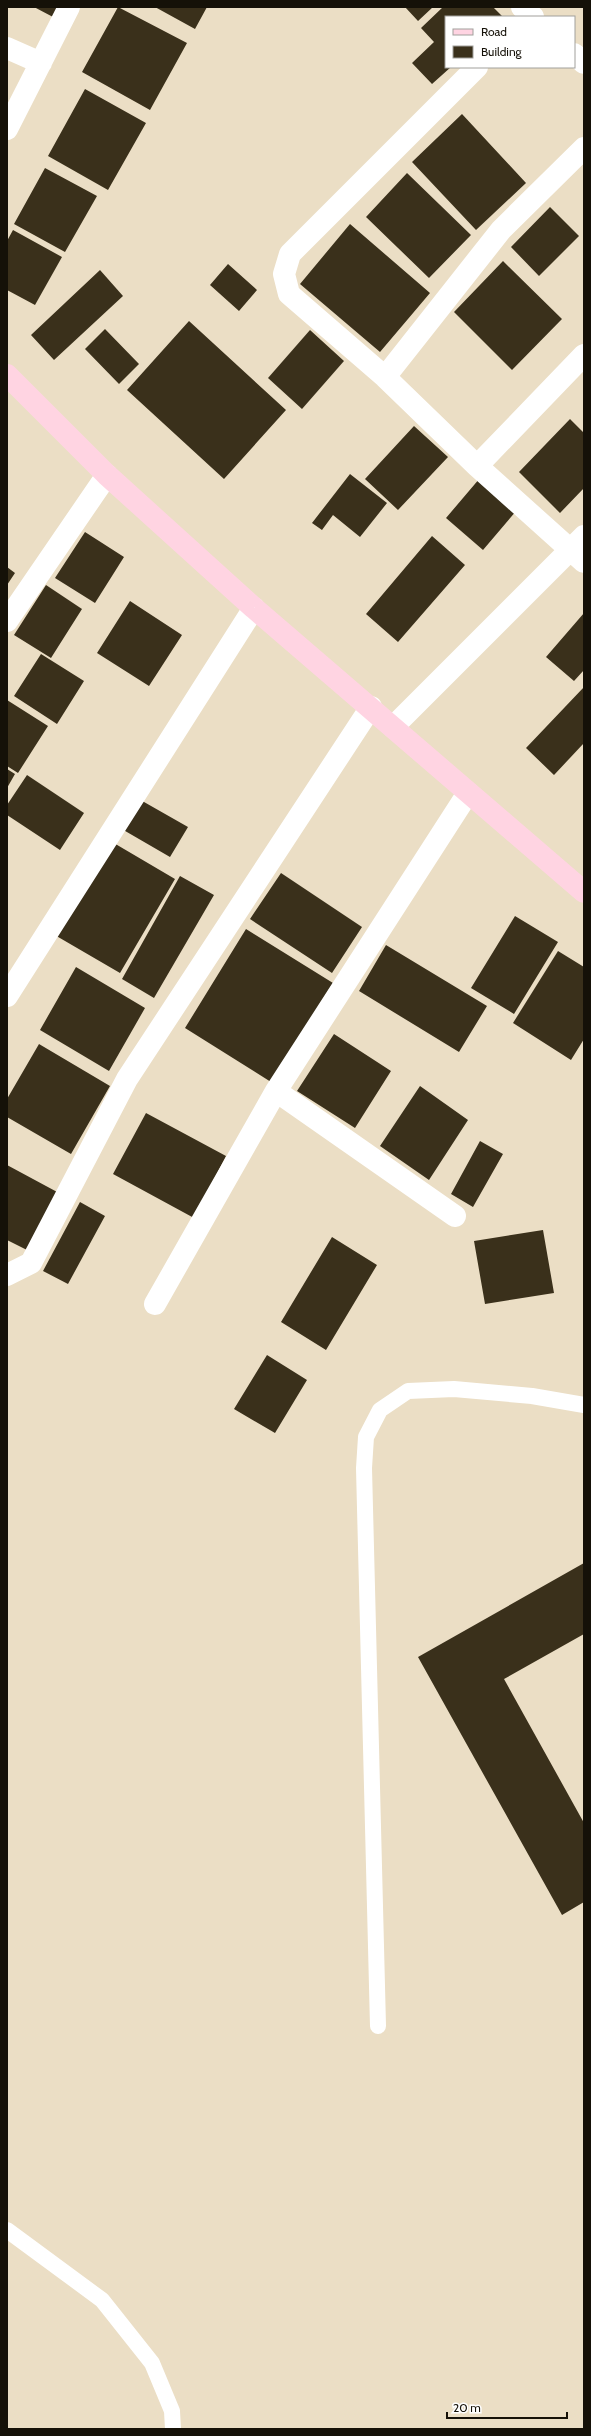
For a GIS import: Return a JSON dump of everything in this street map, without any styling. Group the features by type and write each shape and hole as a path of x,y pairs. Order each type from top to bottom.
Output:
{"street":[{"path":"7,129 69,7"},
{"path":"7,48 41,63"},
{"path":"575,55 584,63"},
{"path":"393,727 580,549 477,466 385,377 290,294 284,274 290,254 476,68"},
{"path":"385,377 501,230 584,148"},
{"path":"477,466 584,354"},
{"path":"7,375 107,475 254,608 371,707 468,793 584,892"},
{"path":"7,621 107,475"},
{"path":"7,996 254,608"},
{"path":"7,1275 31,1263 127,1079 371,707"},
{"path":"155,1304 276,1090 468,793"},
{"path":"276,1090 455,1216"}],"lane":[{"path":"378,2026 364,1468 366,1437 380,1410 408,1391 454,1389 532,1396 584,1405"},
{"path":"7,2230 102,2300 152,2363 172,2411 173,2429"}],"building":[{"path":"34,7 58,7 53,17"},
{"path":"118,7 187,43 150,110 82,72"},
{"path":"155,7 207,7 195,29"},
{"path":"405,7 433,7 418,21"},
{"path":"443,7 493,7 502,16 445,16 445,68 450,68 432,84 412,63 434,42 421,28"},
{"path":"85,89 146,123 108,190 48,156"},
{"path":"462,114 526,183 476,230 412,162"},
{"path":"45,168 97,196 65,252 14,224"},
{"path":"407,173 471,235 429,278 366,217"},
{"path":"550,207 579,236 539,276 511,247"},
{"path":"350,224 430,293 380,352 300,284"},
{"path":"13,230 62,257 35,305 7,290 7,241"},
{"path":"503,261 562,319 512,370 454,312"},
{"path":"228,264 257,290 239,311 210,285"},
{"path":"100,270 123,296 54,360 31,335"},
{"path":"189,321 286,410 224,479 127,390"},
{"path":"105,329 139,364 119,384 85,349"},
{"path":"310,330 344,361 302,409 268,378"},
{"path":"570,419 584,433 584,488 560,513 519,472"},
{"path":"414,426 448,457 398,510 365,479"},
{"path":"350,474 387,503 360,537 333,515 322,530 312,523"},
{"path":"480,478 517,510 483,550 446,518"},
{"path":"85,532 124,557 95,603 55,578"},
{"path":"432,536 465,565 398,642 366,614"},
{"path":"7,567 15,573 7,585"},
{"path":"46,585 82,609 51,658 14,635"},
{"path":"130,601 182,635 149,686 97,653"},
{"path":"584,613 584,670 574,681 546,657"},
{"path":"41,654 84,681 57,724 14,696"},
{"path":"584,687 584,743 554,775 526,748"},
{"path":"7,700 48,726 18,773 7,766"},
{"path":"7,769 15,774 7,788"},
{"path":"27,775 84,813 60,850 7,815 7,805"},
{"path":"137,798 188,827 170,857 120,828"},
{"path":"107,839 175,879 120,973 53,934"},
{"path":"281,873 362,927 332,973 250,919"},
{"path":"180,876 214,895 154,998 122,979"},
{"path":"515,916 558,942 514,1014 471,988"},
{"path":"246,929 333,983 271,1082 185,1028"},
{"path":"386,945 487,1006 459,1052 359,991"},
{"path":"558,951 584,967 584,1039 571,1060 513,1023"},
{"path":"76,967 145,1008 109,1071 40,1030"},
{"path":"334,1034 391,1071 355,1128 297,1091"},
{"path":"39,1044 110,1086 71,1154 7,1117 7,1099"},
{"path":"420,1086 468,1120 429,1180 380,1146"},
{"path":"146,1113 226,1156 194,1218 113,1174"},
{"path":"480,1141 503,1154 473,1207 451,1194"},
{"path":"7,1165 59,1193 29,1251 7,1240"},
{"path":"80,1202 105,1216 68,1284 43,1271"},
{"path":"543,1230 554,1293 485,1304 474,1241"},
{"path":"332,1237 377,1265 326,1350 281,1322"},
{"path":"267,1355 307,1380 275,1433 234,1409"},
{"path":"584,1563 584,1634 504,1679 584,1823 584,1902 562,1915 418,1657"}]}
